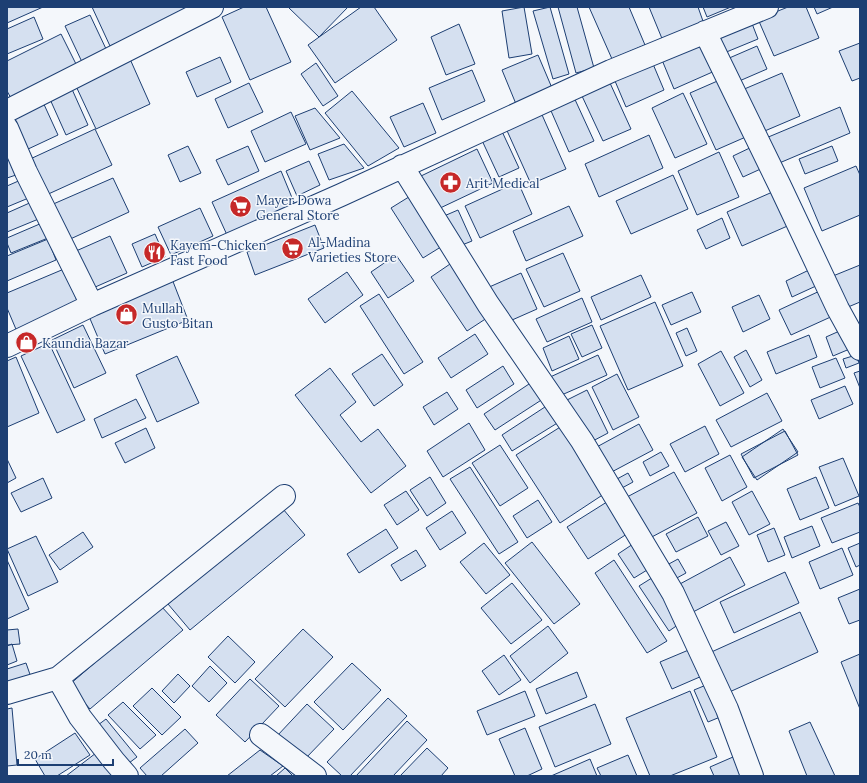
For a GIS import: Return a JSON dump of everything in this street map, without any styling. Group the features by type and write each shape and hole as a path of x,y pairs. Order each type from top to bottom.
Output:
{"street":[{"path":"7,111 212,7"},
{"path":"7,346 92,305 611,71 764,8"},
{"path":"705,32 838,309 860,349"},
{"path":"7,128 26,172 92,305"},
{"path":"402,166 488,304 582,441 673,593 726,709 752,776"},
{"path":"7,693 58,678 284,496"},
{"path":"58,678 80,717 127,776"},
{"path":"261,735 315,776"}],"building":[{"path":"7,7 43,7 7,23"},
{"path":"92,7 198,7 110,46"},
{"path":"244,7 266,7 291,62 250,80 222,17"},
{"path":"288,7 348,7 319,37"},
{"path":"361,7 374,7 397,40 335,83 308,45"},
{"path":"524,7 532,54 509,58 502,11"},
{"path":"550,7 569,74 553,79 533,11"},
{"path":"558,7 577,7 594,68 576,73"},
{"path":"589,7 629,7 645,45 612,59"},
{"path":"649,7 698,7 704,24 663,41"},
{"path":"703,7 731,7 707,17"},
{"path":"788,7 806,7 819,38 774,56 758,19"},
{"path":"814,7 833,7 817,14"},
{"path":"90,15 107,51 82,62 65,26"},
{"path":"34,17 43,39 7,54 7,29"},
{"path":"751,21 758,39 724,53 717,35"},
{"path":"459,24 475,64 446,75 431,37"},
{"path":"61,34 78,68 12,100 7,91 7,61"},
{"path":"704,41 717,70 674,89 662,60"},
{"path":"860,43 860,78 852,81 839,51"},
{"path":"757,46 767,69 737,82 727,59"},
{"path":"538,55 552,88 516,104 502,70"},
{"path":"220,57 231,82 197,97 186,72"},
{"path":"130,59 150,104 96,129 75,84"},
{"path":"316,63 338,96 323,106 301,74"},
{"path":"653,64 664,90 626,107 615,81"},
{"path":"472,70 485,101 442,120 429,88"},
{"path":"782,73 800,116 760,133 742,90"},
{"path":"722,79 748,136 716,150 690,93"},
{"path":"249,83 263,112 228,128 215,99"},
{"path":"610,83 631,129 603,141 582,96"},
{"path":"71,87 88,125 66,135 49,97"},
{"path":"352,91 399,148 368,166 325,113"},
{"path":"572,93 594,141 569,152 548,104"},
{"path":"683,93 707,144 675,158 652,108"},
{"path":"42,100 58,135 26,150 10,114"},
{"path":"423,103 436,133 404,147 390,117"},
{"path":"840,107 850,133 777,164 766,138"},
{"path":"315,108 340,138 310,150 295,116"},
{"path":"539,108 566,169 531,184 504,124"},
{"path":"291,112 306,144 265,162 251,131"},
{"path":"499,125 519,168 499,177 479,134"},
{"path":"95,129 112,165 44,196 28,160"},
{"path":"649,135 663,168 599,197 585,164"},
{"path":"344,144 364,168 329,180 318,154"},
{"path":"756,145 765,167 743,177 733,156"},
{"path":"188,146 201,173 180,182 168,155"},
{"path":"248,146 259,171 228,185 216,160"},
{"path":"832,146 838,161 805,174 799,159"},
{"path":"477,149 493,183 436,210 421,176"},
{"path":"719,152 739,197 697,215 678,171"},
{"path":"7,153 19,174 7,178"},
{"path":"309,161 320,185 297,196 286,171"},
{"path":"856,166 860,175 860,215 822,231 804,188"},
{"path":"281,171 295,205 227,235 212,202"},
{"path":"673,175 688,209 631,234 616,201"},
{"path":"113,178 129,212 66,241 51,205"},
{"path":"23,179 31,197 7,207 7,186"},
{"path":"518,182 532,214 480,238 465,206"},
{"path":"777,190 792,224 742,246 727,212"},
{"path":"412,195 444,245 423,258 391,208"},
{"path":"34,201 41,218 7,232 7,213"},
{"path":"569,206 583,236 526,261 513,231"},
{"path":"200,208 213,236 171,255 158,227"},
{"path":"458,210 472,241 457,247 444,216"},
{"path":"722,218 730,238 706,249 697,230"},
{"path":"42,223 48,238 11,253 7,243 7,238"},
{"path":"315,225 324,248 255,275 247,252"},
{"path":"155,234 165,257 142,267 132,244"},
{"path":"110,236 127,273 93,288 76,251"},
{"path":"48,239 56,260 7,281 7,256"},
{"path":"563,253 580,291 544,307 526,269"},
{"path":"396,255 414,281 388,298 371,272"},
{"path":"453,262 490,316 467,331 431,277"},
{"path":"860,265 860,302 841,310 828,278"},
{"path":"64,269 80,308 18,334 7,308 7,293"},
{"path":"809,270 816,286 792,297 786,281"},
{"path":"347,272 363,295 325,323 308,299"},
{"path":"521,273 537,309 503,324 487,288"},
{"path":"641,275 651,297 601,320 591,297"},
{"path":"172,279 188,320 105,354 88,314"},
{"path":"824,289 835,315 791,335 779,310"},
{"path":"692,292 701,312 671,325 662,305"},
{"path":"379,294 423,362 404,374 360,306"},
{"path":"759,295 770,319 743,332 732,307"},
{"path":"582,298 592,322 547,342 536,319"},
{"path":"655,302 683,366 628,390 600,326"},
{"path":"83,325 106,373 74,388 52,340"},
{"path":"592,325 602,348 582,357 571,334"},
{"path":"687,328 697,351 686,356 676,333"},
{"path":"844,329 852,348 833,356 826,337"},
{"path":"475,334 488,354 451,378 438,358"},
{"path":"809,335 817,357 776,374 767,352"},
{"path":"569,336 579,359 552,371 543,348"},
{"path":"49,343 85,420 57,433 21,356"},
{"path":"746,350 762,380 750,387 734,357"},
{"path":"721,351 744,393 720,406 698,364"},
{"path":"382,354 403,385 374,406 352,374"},
{"path":"598,355 607,375 557,397 548,378"},
{"path":"856,355 859,363 846,368 843,359"},
{"path":"177,356 199,403 157,422 136,375"},
{"path":"16,357 39,413 7,427 7,361"},
{"path":"836,358 845,378 820,388 812,367"},
{"path":"503,366 514,384 477,408 466,390"},
{"path":"330,368 356,402 340,415 361,442 378,429 406,466 371,493 295,395"},
{"path":"860,371 860,388 854,373"},
{"path":"617,374 639,417 613,430 592,387"},
{"path":"535,380 546,397 495,430 484,414"},
{"path":"845,386 853,404 819,419 811,400"},
{"path":"587,390 608,433 589,443 567,400"},
{"path":"447,392 458,409 434,425 423,407"},
{"path":"767,393 782,421 731,447 716,420"},
{"path":"136,399 146,418 102,438 94,419"},
{"path":"548,405 559,422 512,451 502,435"},
{"path":"469,423 485,450 443,477 427,451"},
{"path":"565,424 604,494 560,523 516,455"},
{"path":"639,424 653,450 606,475 593,449"},
{"path":"705,426 719,454 685,472 670,444"},
{"path":"146,428 155,448 125,463 115,443"},
{"path":"783,429 798,452 757,480 742,457"},
{"path":"785,431 798,455 754,478 741,454"},
{"path":"500,445 528,488 500,506 472,463"},
{"path":"661,452 669,466 650,476 643,462"},
{"path":"730,455 747,487 722,501 705,468"},
{"path":"843,458 859,496 835,506 819,467"},
{"path":"7,459 16,478 7,483"},
{"path":"470,467 518,542 499,554 450,479"},
{"path":"674,472 697,513 648,539 627,497"},
{"path":"628,473 633,482 622,488 617,479"},
{"path":"430,477 446,503 427,516 410,490"},
{"path":"816,477 829,508 800,520 787,489"},
{"path":"43,478 52,498 21,512 11,493"},
{"path":"406,491 419,510 397,525 384,505"},
{"path":"752,491 770,524 749,535 732,502"},
{"path":"538,500 552,522 527,538 513,516"},
{"path":"610,500 630,532 588,559 567,527"},
{"path":"858,503 860,507 860,532 832,543 821,518"},
{"path":"283,509 305,535 190,630 168,604"},
{"path":"452,511 466,533 440,550 426,528"},
{"path":"698,517 708,536 676,552 666,534"},
{"path":"726,522 739,546 721,555 708,531"},
{"path":"812,526 820,546 792,558 784,537"},
{"path":"774,528 785,555 768,562 757,535"},
{"path":"386,529 398,548 359,573 347,554"},
{"path":"83,532 93,547 60,570 49,555"},
{"path":"36,536 58,582 28,596 7,549"},
{"path":"532,542 580,604 554,624 505,563"},
{"path":"636,542 652,567 634,578 618,554"},
{"path":"484,543 510,575 486,594 460,562"},
{"path":"860,543 860,565 856,567 848,548"},
{"path":"842,548 853,575 820,589 809,562"},
{"path":"416,550 426,566 401,581 391,565"},
{"path":"730,557 745,585 693,612 678,585"},
{"path":"678,559 686,573 675,579 667,565"},
{"path":"7,560 29,609 7,619"},
{"path":"614,560 667,641 647,653 595,573"},
{"path":"785,572 799,603 734,633 720,602"},
{"path":"655,576 685,620 669,631 639,586"},
{"path":"512,583 542,620 511,644 481,608"},
{"path":"860,589 860,620 849,624 838,598"},
{"path":"161,606 183,630 90,709 69,685"},
{"path":"800,612 818,652 725,694 707,654"},
{"path":"548,626 568,653 530,683 510,656"},
{"path":"18,629 20,644 7,645 7,630"},
{"path":"303,629 333,657 285,707 255,679"},
{"path":"228,636 255,662 235,683 208,657"},
{"path":"12,644 17,661 7,665 7,646"},
{"path":"691,649 702,676 672,689 660,662"},
{"path":"860,654 860,709 841,662"},
{"path":"504,655 521,680 499,695 482,671"},
{"path":"26,663 33,683 7,691 7,669"},
{"path":"352,663 381,690 343,730 314,702"},
{"path":"210,666 227,683 209,702 192,686"},
{"path":"577,672 587,697 546,714 536,689"},
{"path":"178,674 190,686 174,703 162,691"},
{"path":"250,679 279,706 245,742 216,715"},
{"path":"711,683 725,715 708,722 694,690"},
{"path":"152,688 181,717 162,735 133,706"},
{"path":"525,691 535,716 487,735 477,711"},
{"path":"690,691 717,757 670,776 650,776 626,718"},
{"path":"388,698 407,716 350,776 342,776 327,762"},
{"path":"123,702 156,735 140,749 108,715"},
{"path":"307,704 334,729 304,760 277,736"},
{"path":"595,704 611,744 555,767 539,727"},
{"path":"12,708 17,765 7,766 7,709"},
{"path":"106,719 137,757 125,766 94,728"},
{"path":"407,721 427,740 393,776 356,776"},
{"path":"810,722 835,776 807,776 789,731"},
{"path":"525,728 542,769 527,776 515,776 499,739"},
{"path":"185,729 198,743 161,776 147,776 140,768"},
{"path":"75,733 90,755 57,776 45,776 35,759"},
{"path":"427,748 448,768 441,776 400,776"},
{"path":"260,750 283,766 270,776 227,776"},
{"path":"96,753 116,776 66,776"},
{"path":"628,755 637,776 601,776 597,768"},
{"path":"733,757 741,776 714,776 710,767"},
{"path":"590,759 597,776 551,776"},
{"path":"285,768 293,776 276,776"}],"place":[{"name":"Arit Medical","path":"450,183"},
{"name":"Mayer Dowa General Store","path":"241,207"},
{"name":"Al-Madina Varieties Store","path":"292,249"},
{"name":"Kayem-Chicken Fast Food","path":"155,252"},
{"name":"Mullah Gusto Bitan","path":"127,315"},
{"name":"Kaundia Bazar","path":"26,343"}]}
